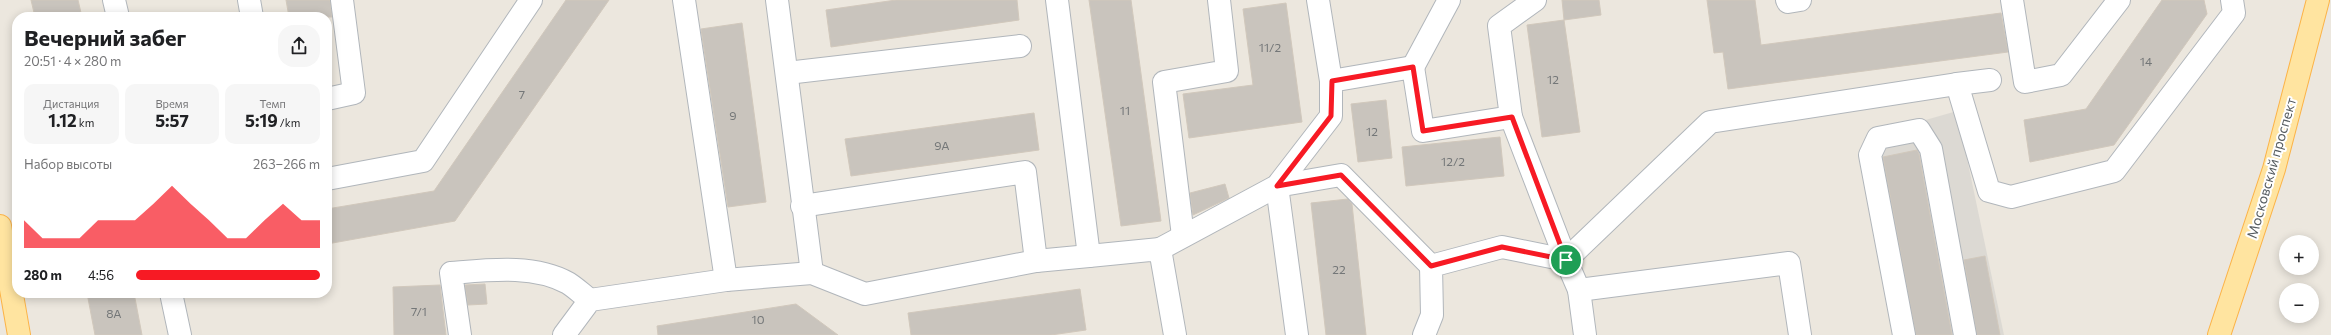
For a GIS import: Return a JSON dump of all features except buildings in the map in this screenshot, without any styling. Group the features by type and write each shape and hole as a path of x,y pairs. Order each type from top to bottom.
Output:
{"main road":[{"name":"Московский проспект","path":"2219,335 2274,169 2318,0"},
{"path":"0,226 12,295"},
{"path":"13,298 19,335"}],"street":[{"path":"114,0 117,12"},
{"path":"249,0 251,12"},
{"path":"332,98 354,93 342,0"},
{"path":"332,178 423,161 531,0"},
{"path":"684,0 726,280"},
{"path":"777,0 802,206 812,273"},
{"path":"1058,0 1089,256"},
{"path":"1183,236 1164,82 1227,71 1219,0"},
{"path":"1297,335 1277,186 1331,116 1332,81 1318,0"},
{"path":"1449,0 1413,67 1423,131 1512,117"},
{"path":"1535,0 1499,26 1512,117 1566,260 1579,290 1585,335"},
{"path":"1787,0 1800,0"},
{"path":"2012,0 2025,82 2061,75 2120,0"},
{"path":"1957,84 1989,191 2011,197 2114,171 2234,13 2232,0"},
{"path":"786,73 1020,46"},
{"path":"1332,81 1413,67"},
{"path":"1566,260 1710,122 1990,80"},
{"path":"1904,335 1870,155 1878,138 1918,130 1931,148 1965,335"},
{"path":"802,206 1025,172 1036,261"},
{"path":"564,335 590,300 726,280 812,273 865,294 1036,261 1160,249 1277,186 1341,175 1431,266 1432,315 1424,335"},
{"path":"1431,266 1502,247 1566,260"},
{"path":"1160,249 1175,335"},
{"path":"1579,290 1789,263 1800,335"},
{"path":"460,335 451,273 497,270 545,275 568,283 590,300"},
{"path":"173,298 180,335"}],"shaded area":[{"path":"1957,111 2004,335 1917,335 1873,135"}],"route":[{"path":"1413,67 1423,131 1512,117 1566,260 1502,247 1431,266 1341,175 1277,186 1331,116 1332,81 1413,67"}]}
